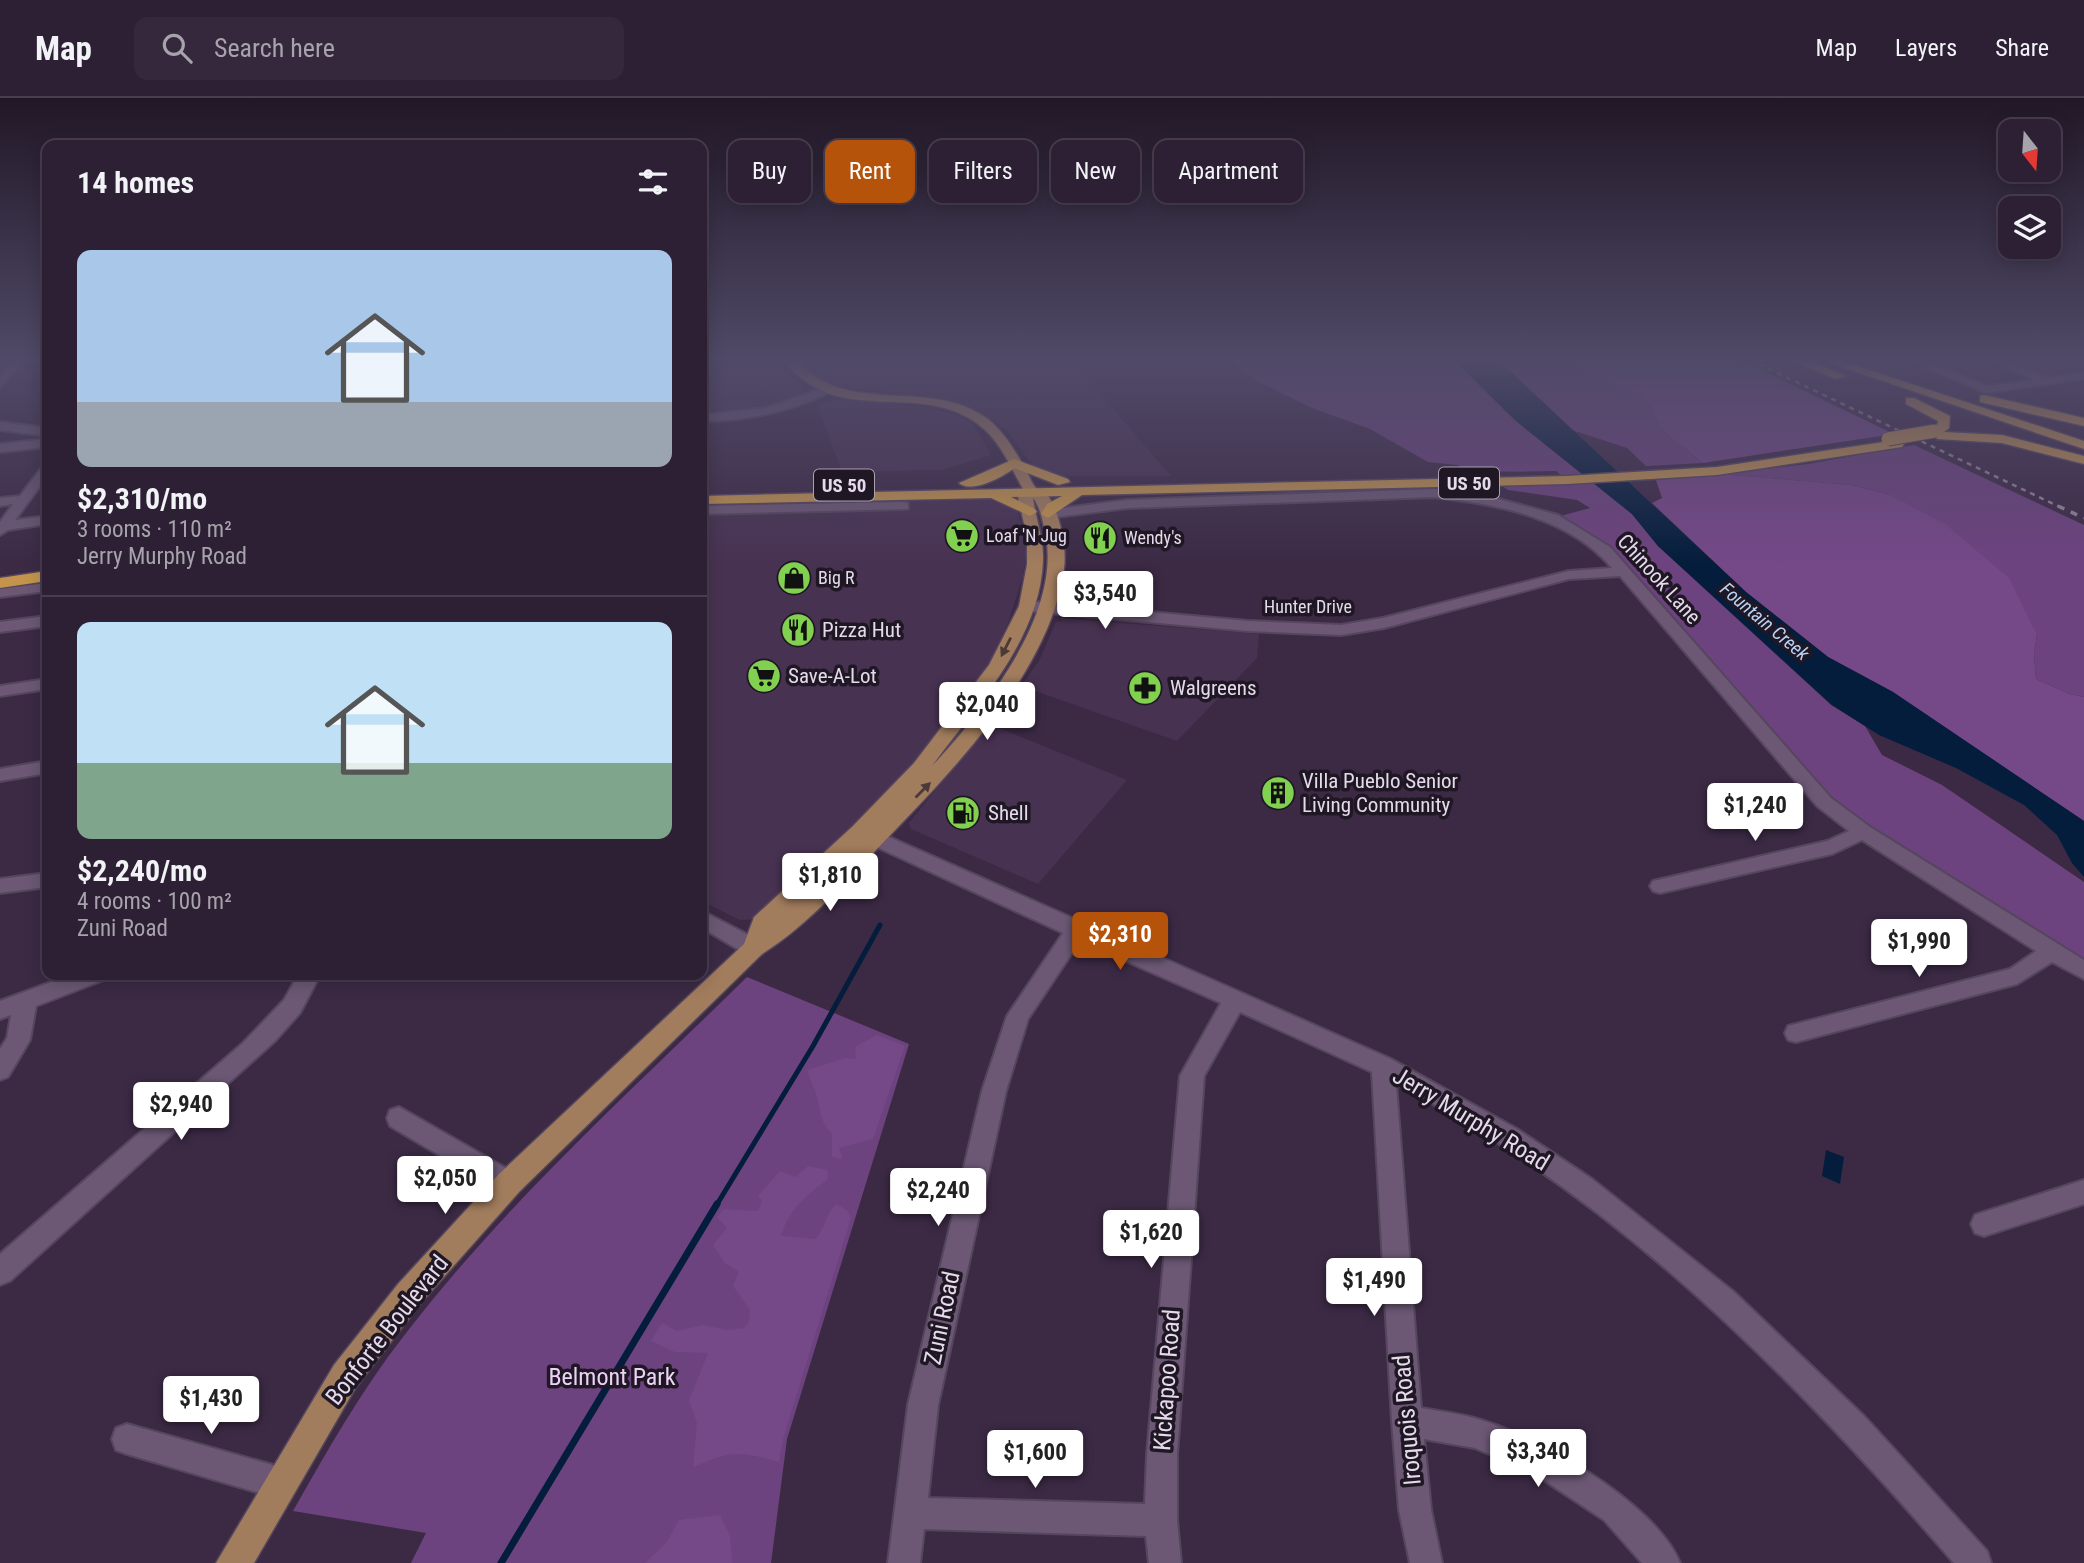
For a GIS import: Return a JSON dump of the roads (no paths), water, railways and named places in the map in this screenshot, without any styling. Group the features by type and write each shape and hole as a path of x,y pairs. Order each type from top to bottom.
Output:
{"highway":[{"path":"1939,434 1943,428"},
{"path":"2034,428 2084,445"},
{"path":"2054,428 2084,438"},
{"name":"US 50","path":"707,490 966,483 1081,492 1564,477 1712,469 1939,434 2019,442 2084,460"},
{"path":"966,483 995,475 1014,463 1063,482"},
{"name":"US 50","path":"707,500 991,493 1063,482 1564,477"},
{"path":"991,493 1039,513 1081,492"},
{"path":"0,572 42,566"},
{"path":"0,583 42,577"}],"main road":[{"path":"989,428 1029,487"},
{"name":"Bonforte Boulevard","path":"867,835 941,771 1016,668 1048,608 1056,568 1055,539 1026,498 1029,487"},
{"name":"Bonforte Boulevard","path":"234,1563 345,1376 409,1294 509,1183 754,948 784,929 867,835 921,767 986,680 1027,606 1036,556 1039,513"}],"street":[{"path":"19,428 42,431"},
{"path":"0,448 42,444"},
{"path":"2,528 42,476"},
{"name":"Chinook Lane","path":"1039,513 1127,504 1457,494 1553,518 1605,550 1824,802 1863,832 2084,971"},
{"path":"0,502 24,499"},
{"path":"707,510 903,506"},
{"path":"2,528 42,521"},
{"name":"Hunter Drive","path":"1027,606 1248,626 1341,630 1384,623 1569,575 1625,571"},
{"path":"0,593 42,588"},
{"path":"0,627 42,622"},
{"path":"0,691 42,685"},
{"path":"0,775 42,768"},
{"path":"1660,886 1832,847 1863,832"},
{"name":"Jerry Murphy Road","path":"867,835 1383,1066 1472,1115 1569,1178 1684,1266 1793,1363 1900,1475 1975,1563"},
{"path":"0,886 42,881"},
{"path":"707,922 754,948"},
{"name":"Zuni Road","path":"904,1563 923,1405 1005,1051 1018,1016 1077,929"},
{"path":"1796,1034 2017,976 2053,950"},
{"path":"0,1010 80,980"},
{"path":"0,1272 251,1050 282,1020 296,1002 307,980"},
{"name":"Kickapoo Road","path":"1165,1563 1161,1520 1165,1391 1192,1076 1199,1058 1235,1000"},
{"path":"0,1070 19,1040 25,1002"},
{"name":"Iroquois Road","path":"1383,1066 1407,1421 1415,1510 1426,1563"},
{"path":"399,1118 509,1183"},
{"path":"1984,1224 2084,1192"},
{"path":"1407,1421 1475,1433 1544,1461 1615,1509 1664,1563"},
{"path":"127,1439 280,1483"},
{"path":"908,1513 1161,1520"}],"water":[{"name":"Fountain Creek","path":"1525,428 1571,428 1746,592 1828,657 1893,692 2084,821 2084,877 2072,863 2057,835 2024,805 1956,768 1879,735 1832,705 1658,546 1632,514"},
{"path":"1826,1150 1844,1157 1840,1184 1822,1176"}],"waterway":[{"path":"716,1206 813,1046 880,925"},
{"path":"501,1563 717,1204"}],"railway":[{"path":"1894,428 2062,508"},
{"path":"2058,506 2084,518"}],"place":[{"name":"Loaf 'N Jug","path":"962,536"},
{"name":"Wendy's","path":"1100,538"},
{"name":"Big R","path":"794,578"},
{"name":"Pizza Hut","path":"798,630"},
{"name":"Save-A-Lot","path":"764,676"},
{"name":"Walgreens","path":"1145,688"},
{"name":"Villa Pueblo Senior Living Community","path":"1278,793"},
{"name":"Shell","path":"963,813"}],"park label":[{"name":"Belmont Park","path":"612,1377"}]}
